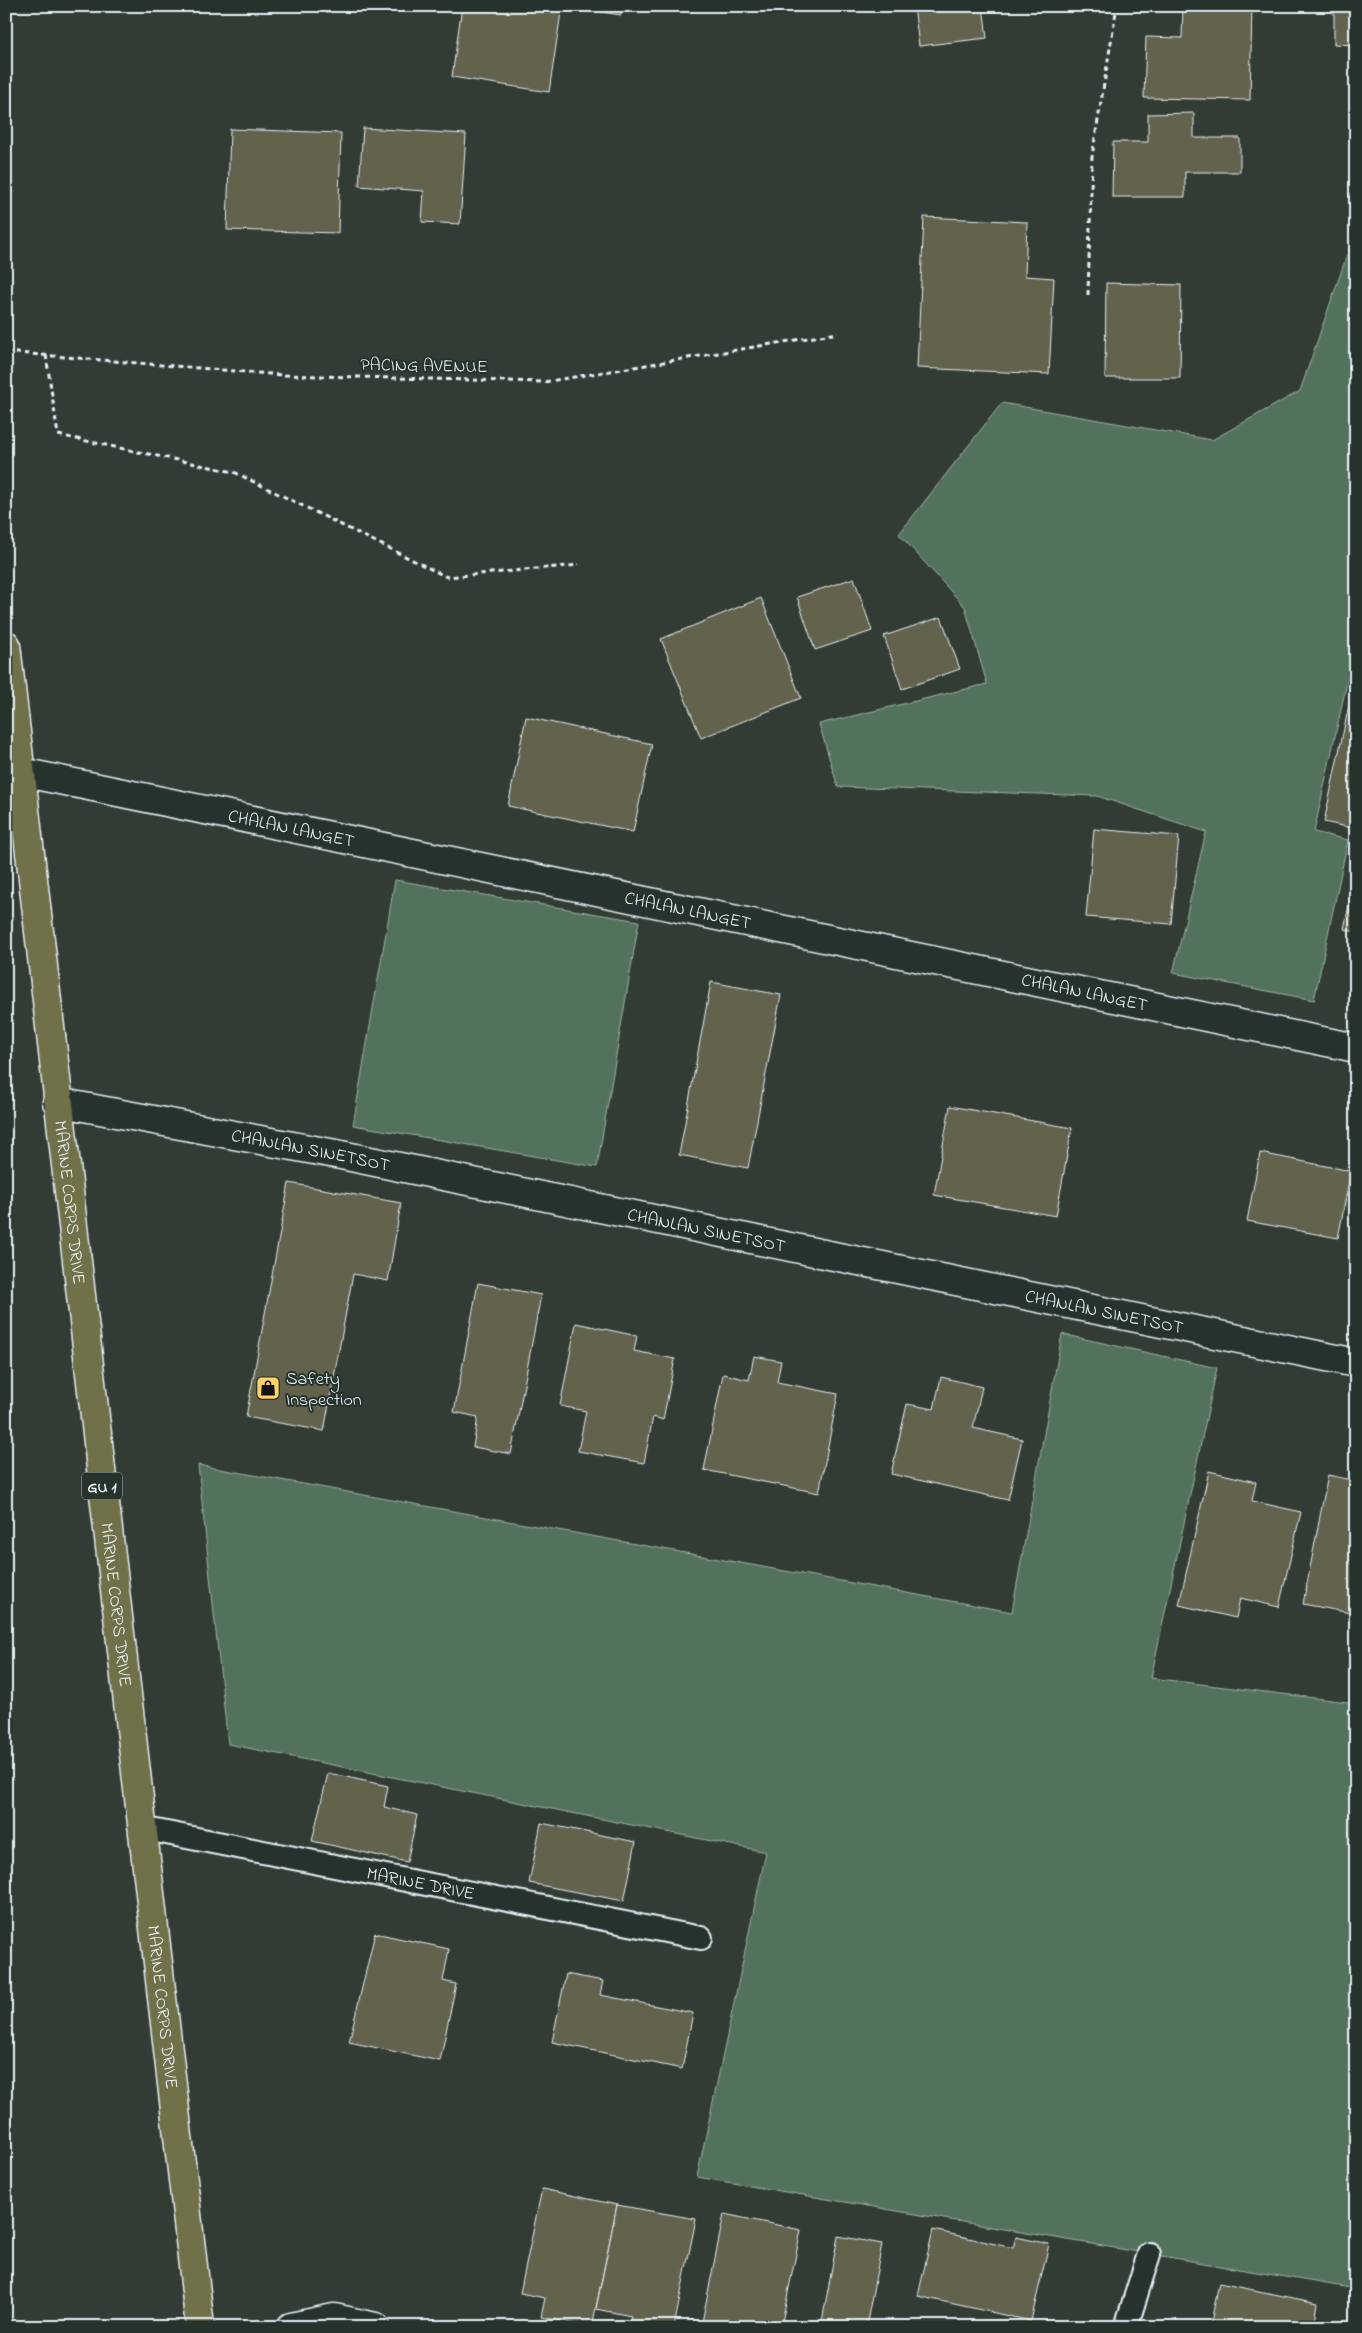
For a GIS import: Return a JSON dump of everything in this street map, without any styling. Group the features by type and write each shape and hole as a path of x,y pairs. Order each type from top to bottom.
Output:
{"main road":[{"name":"MARINE CORPS DRIVE","path":"6,645 57,1102 200,2327"}],"street":[{"name":"CHALAN LANGET","path":"21,772 1356,1048"},
{"name":"CHANLAN SINETSOT","path":"57,1102 341,1155 1356,1363"},
{"path":"291,2327 334,2318 374,2327"}],"lane":[{"name":"MARINE DRIVE","path":"142,1828 701,1938"},
{"path":"1126,2327 1149,2254"}],"path":[{"path":"1088,296 1092,156 1117,6"},
{"name":"PACING AVENUE","path":"6,352 282,375 544,382 838,333"},
{"path":"46,355 58,435 234,472 447,577 579,566"}],"green space":[{"path":"1356,229 1356,398 1352,405 1352,486 1356,488 1356,641 1314,832 1348,840 1314,1000 1173,973 1206,832 1097,796 838,787 819,724 987,684 965,607 899,534 1002,403 1212,440 1300,391"},
{"path":"395,880 639,921 597,1167 353,1125"},
{"path":"1062,1334 1217,1368 1151,1678 1356,1703 1356,2289 697,2177 766,1852 228,1744 198,1465 1012,1612"}],"building":[{"path":"462,6 562,6 549,92 452,77"},
{"path":"563,6 622,6 621,15"},
{"path":"914,6 983,6 987,38 919,46"},
{"path":"1183,6 1252,6 1250,100 1144,98 1146,37 1182,38"},
{"path":"1296,6 1356,6 1356,45 1334,44 1334,7"},
{"path":"1194,113 1194,138 1240,138 1240,172 1185,172 1185,197 1112,197 1113,142 1148,142 1148,114"},
{"path":"363,128 466,134 460,224 422,222 424,191 359,186"},
{"path":"230,129 341,133 338,233 227,230"},
{"path":"924,217 1027,222 1025,276 1054,278 1049,374 917,368"},
{"path":"1106,283 1181,285 1180,378 1105,378"},
{"path":"854,578 872,631 815,650 797,597"},
{"path":"761,598 801,698 701,738 661,639"},
{"path":"941,617 960,669 902,689 884,636"},
{"path":"1356,677 1356,829 1324,822"},
{"path":"526,717 652,744 633,832 508,806"},
{"path":"1094,829 1179,836 1171,924 1086,917"},
{"path":"1356,871 1356,932 1344,929"},
{"path":"711,982 781,995 748,1168 679,1155"},
{"path":"950,1106 1072,1128 1056,1216 934,1195"},
{"path":"1260,1153 1351,1171 1338,1238 1247,1221"},
{"path":"289,1183 401,1203 388,1281 353,1274 324,1431 246,1417"},
{"path":"478,1283 541,1295 511,1454 473,1447 478,1417 454,1412"},
{"path":"576,1323 637,1336 634,1351 675,1359 663,1420 653,1417 644,1463 578,1451 586,1411 560,1406"},
{"path":"754,1356 781,1361 777,1382 838,1394 819,1493 704,1470 723,1374 749,1380"},
{"path":"941,1377 982,1387 973,1428 1022,1439 1008,1500 891,1474 907,1404 934,1409"},
{"path":"1209,1471 1256,1482 1252,1501 1301,1512 1279,1607 1240,1598 1236,1618 1179,1605"},
{"path":"1328,1475 1356,1481 1356,1614 1303,1604"},
{"path":"328,1773 388,1786 384,1807 417,1815 407,1862 312,1841"},
{"path":"541,1823 636,1842 624,1901 529,1883"},
{"path":"375,1933 449,1949 443,1981 456,1984 440,2061 349,2042"},
{"path":"566,1974 603,1981 600,1995 693,2013 682,2069 552,2042"},
{"path":"542,2189 617,2205 592,2327 541,2317 545,2298 520,2293"},
{"path":"617,2205 696,2219 674,2327 629,2327 631,2316 596,2309"},
{"path":"724,2214 801,2230 781,2327 701,2327"},
{"path":"933,2230 1013,2248 1016,2237 1049,2244 1031,2321 918,2296"},
{"path":"838,2236 882,2244 866,2327 821,2327"},
{"path":"1219,2283 1318,2303 1314,2327 1210,2327"}],"place":[{"name":"Safety Inspection","path":"268,1388"}]}
